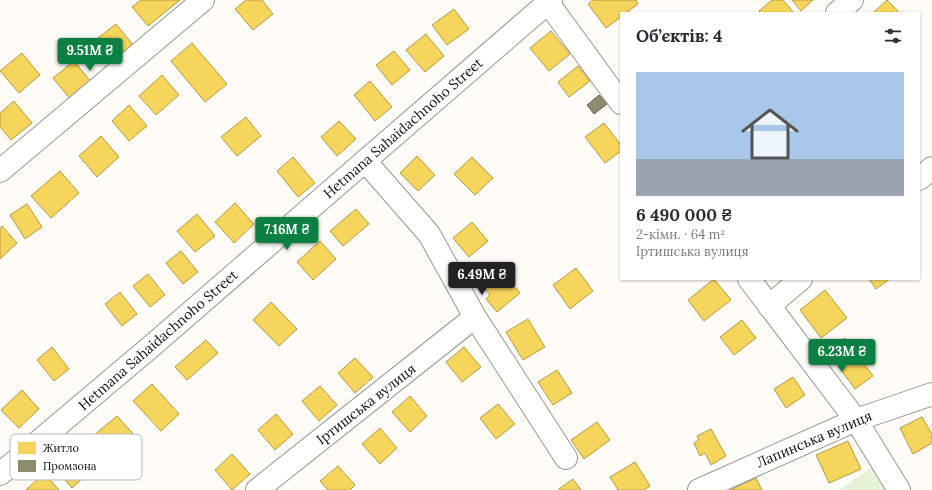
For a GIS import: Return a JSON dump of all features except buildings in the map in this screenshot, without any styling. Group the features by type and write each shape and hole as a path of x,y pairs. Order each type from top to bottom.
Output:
{"street":[{"path":"0,170 203,0"},
{"path":"838,12 852,0"},
{"path":"549,1 620,102"},
{"name":"Hetmana Sahaidachnoho Street","path":"47,434 154,344 549,1"},
{"path":"365,161 429,234 475,317 566,458"},
{"path":"920,178 932,168"},
{"path":"751,280 856,420 899,490"},
{"path":"769,306 800,280"},
{"name":"Іртишська вулиця","path":"256,490 475,317"},
{"name":"Лапинська вулиця","path":"699,490 856,420 932,394"},
{"name":"Hetmana Sahaidachnoho Street","path":"0,474 10,466"}],"green space":[{"path":"876,464 891,490 839,490"}]}
